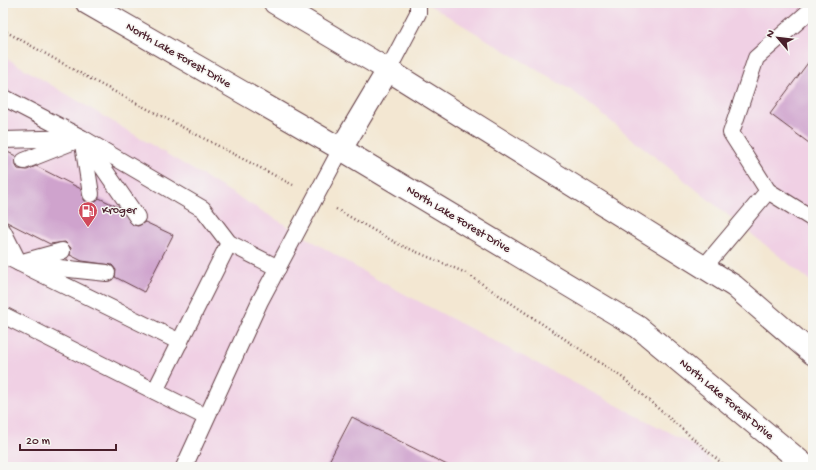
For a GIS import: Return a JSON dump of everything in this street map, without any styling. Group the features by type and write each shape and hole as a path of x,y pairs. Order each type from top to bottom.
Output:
{"main road":[{"name":"North Lake Forest Drive","path":"87,3 341,150 638,327 808,467"},
{"path":"275,3 388,70 734,286 813,354"},
{"path":"341,150 388,70"}],"lane":[{"path":"388,70 418,13 418,3"},
{"path":"813,8 756,58 731,133 768,191 813,219"},
{"path":"3,97 82,138 203,209 228,243 278,268"},
{"path":"3,140 82,138"},
{"path":"24,160 82,138"},
{"path":"82,138 91,194"},
{"path":"82,138 137,217"},
{"path":"184,467 260,302 341,150"},
{"path":"704,267 768,191"},
{"path":"3,231 19,263"},
{"path":"155,391 228,243"},
{"path":"3,246 19,263 107,273"},
{"path":"19,263 62,251"},
{"path":"3,255 180,342"},
{"path":"3,315 206,417"}],"path":[{"path":"3,30 96,82 316,197 398,244 466,273 623,378 726,467"}],"shaded area":[{"path":"426,3 813,3 813,283 574,92"},
{"path":"3,56 374,278 693,445 717,467 3,467"}],"building":[{"path":"813,56 813,146 770,114"},
{"name":"Kroger","path":"3,150 16,156 15,164 18,169 27,170 36,166 81,189 83,200 87,203 93,203 99,198 120,208 133,225 138,226 145,222 173,235 144,292 115,277 116,270 112,265 82,261 70,255 71,248 65,242 50,244 3,220"},
{"path":"352,417 451,467 326,467"}],"place":[{"name":"Kroger","path":"88,228"}]}
